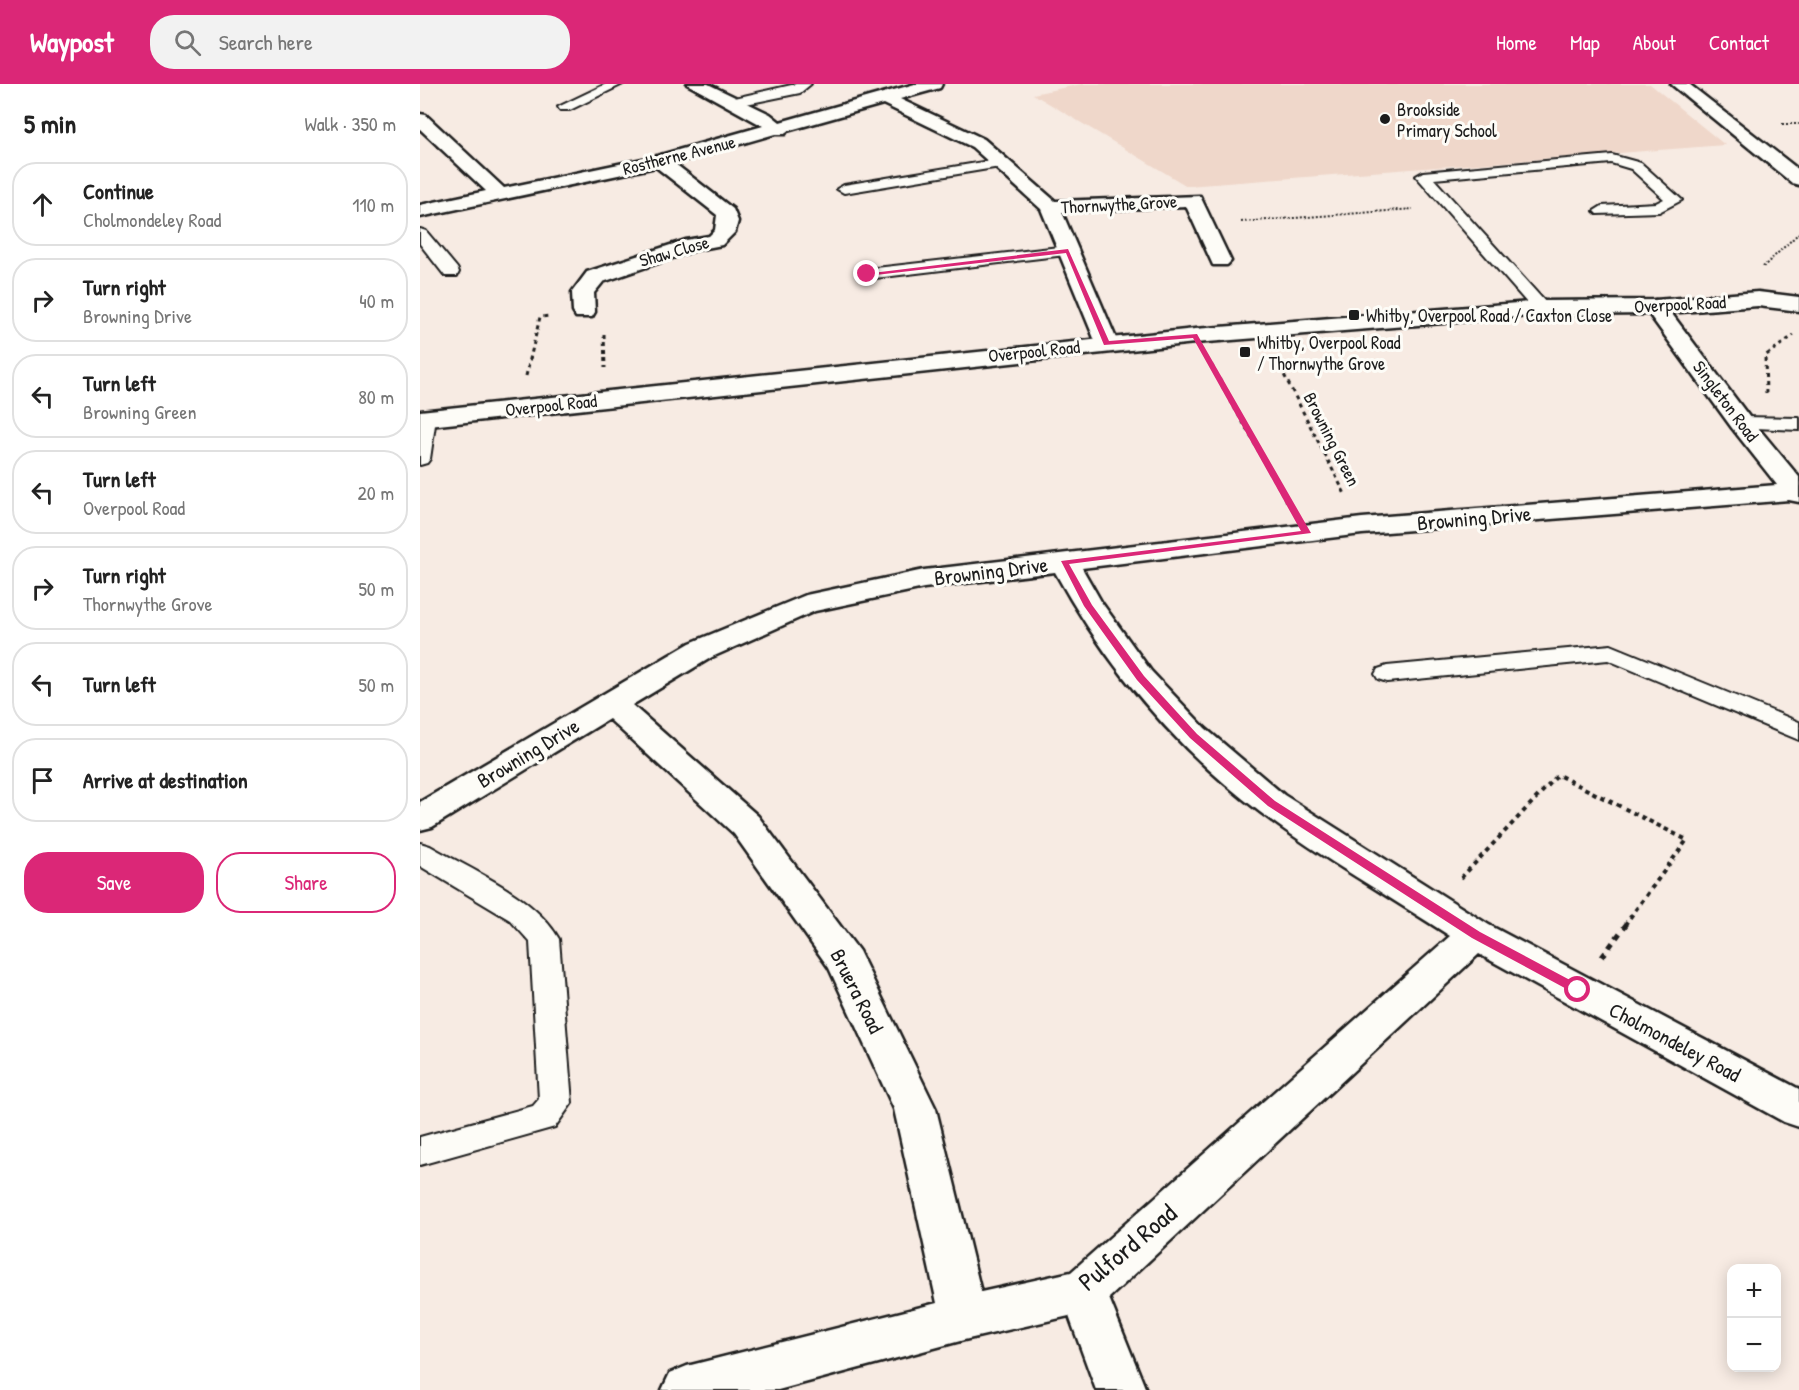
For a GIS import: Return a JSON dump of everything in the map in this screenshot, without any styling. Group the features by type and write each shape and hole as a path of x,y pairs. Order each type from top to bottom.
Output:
{"street":[{"path":"695,84 731,104 764,117 779,130"},
{"name":"Rostherne Avenue","path":"420,210 660,161 779,130 934,84"},
{"path":"1678,84 1799,178"},
{"name":"Thornwythe Grove","path":"887,99 978,143 1050,207 1106,343"},
{"path":"420,119 500,194"},
{"name":"Shaw Close","path":"584,312 583,292 596,277 668,252 715,241 725,232 728,221 726,213 660,161"},
{"name":"Thornwythe Grove","path":"1050,207 1193,200 1220,261"},
{"name":"Overpool Road","path":"423,419 1106,343 1541,308 1655,307 1758,299 1797,291"},
{"name":"Singleton Road","path":"1655,307 1741,423 1798,493"},
{"name":"Browning Drive","path":"420,818 700,650 806,604 924,579 1362,526 1798,493"},
{"name":"Cholmondeley Road","path":"1064,562 1088,606 1140,678 1193,736 1272,804 1476,935 1799,1109"},
{"name":"Bruera Road","path":"611,704 746,825 845,961 915,1109 964,1318"},
{"name":"Pulford Road","path":"687,1390 964,1318 1083,1290 1476,935"},
{"path":"1083,1290 1122,1390"}],"lane":[{"path":"565,107 617,84"},
{"path":"731,104 795,90 805,84"},
{"path":"1541,308 1448,207 1423,176 1612,159 1636,166 1674,200 1659,207 1602,211"},
{"path":"844,189 1000,163"},
{"path":"420,234 450,272"},
{"path":"867,274 1068,251"},
{"path":"420,459 423,419"},
{"path":"1741,423 1799,424"},
{"path":"1387,674 1611,652 1799,732"},
{"path":"420,853 520,912 544,939 556,1103 543,1117 420,1151"}],"path":[{"path":"1204,225 1448,207"},
{"path":"1797,291 1758,272 1799,233"},
{"path":"518,408 540,316 603,311 606,399"},
{"name":"Browning Green","path":"1261,331 1362,526"},
{"path":"1770,424 1763,380 1765,356 1799,331"},
{"path":"1195,336 1306,533"},
{"path":"1434,907 1558,776 1687,840 1578,990"}],"shaded area":[{"name":"Brookside Primary School","path":"1082,84 1650,84 1725,145 1187,186 1033,94"}],"place":[{"name":"Brookside Primary School","path":"1385,119"},
{"name":"Whitby, Overpool Road / Caxton Close","path":"1354,315"},
{"name":"Whitby, Overpool Road / Thornwythe Grove","path":"1245,352"}],"route":[{"path":"867,274 1068,251 1106,343 1195,336 1296,519 1306,533 1064,562 1088,606 1140,678 1193,736 1272,804 1476,935 1578,990"}]}
